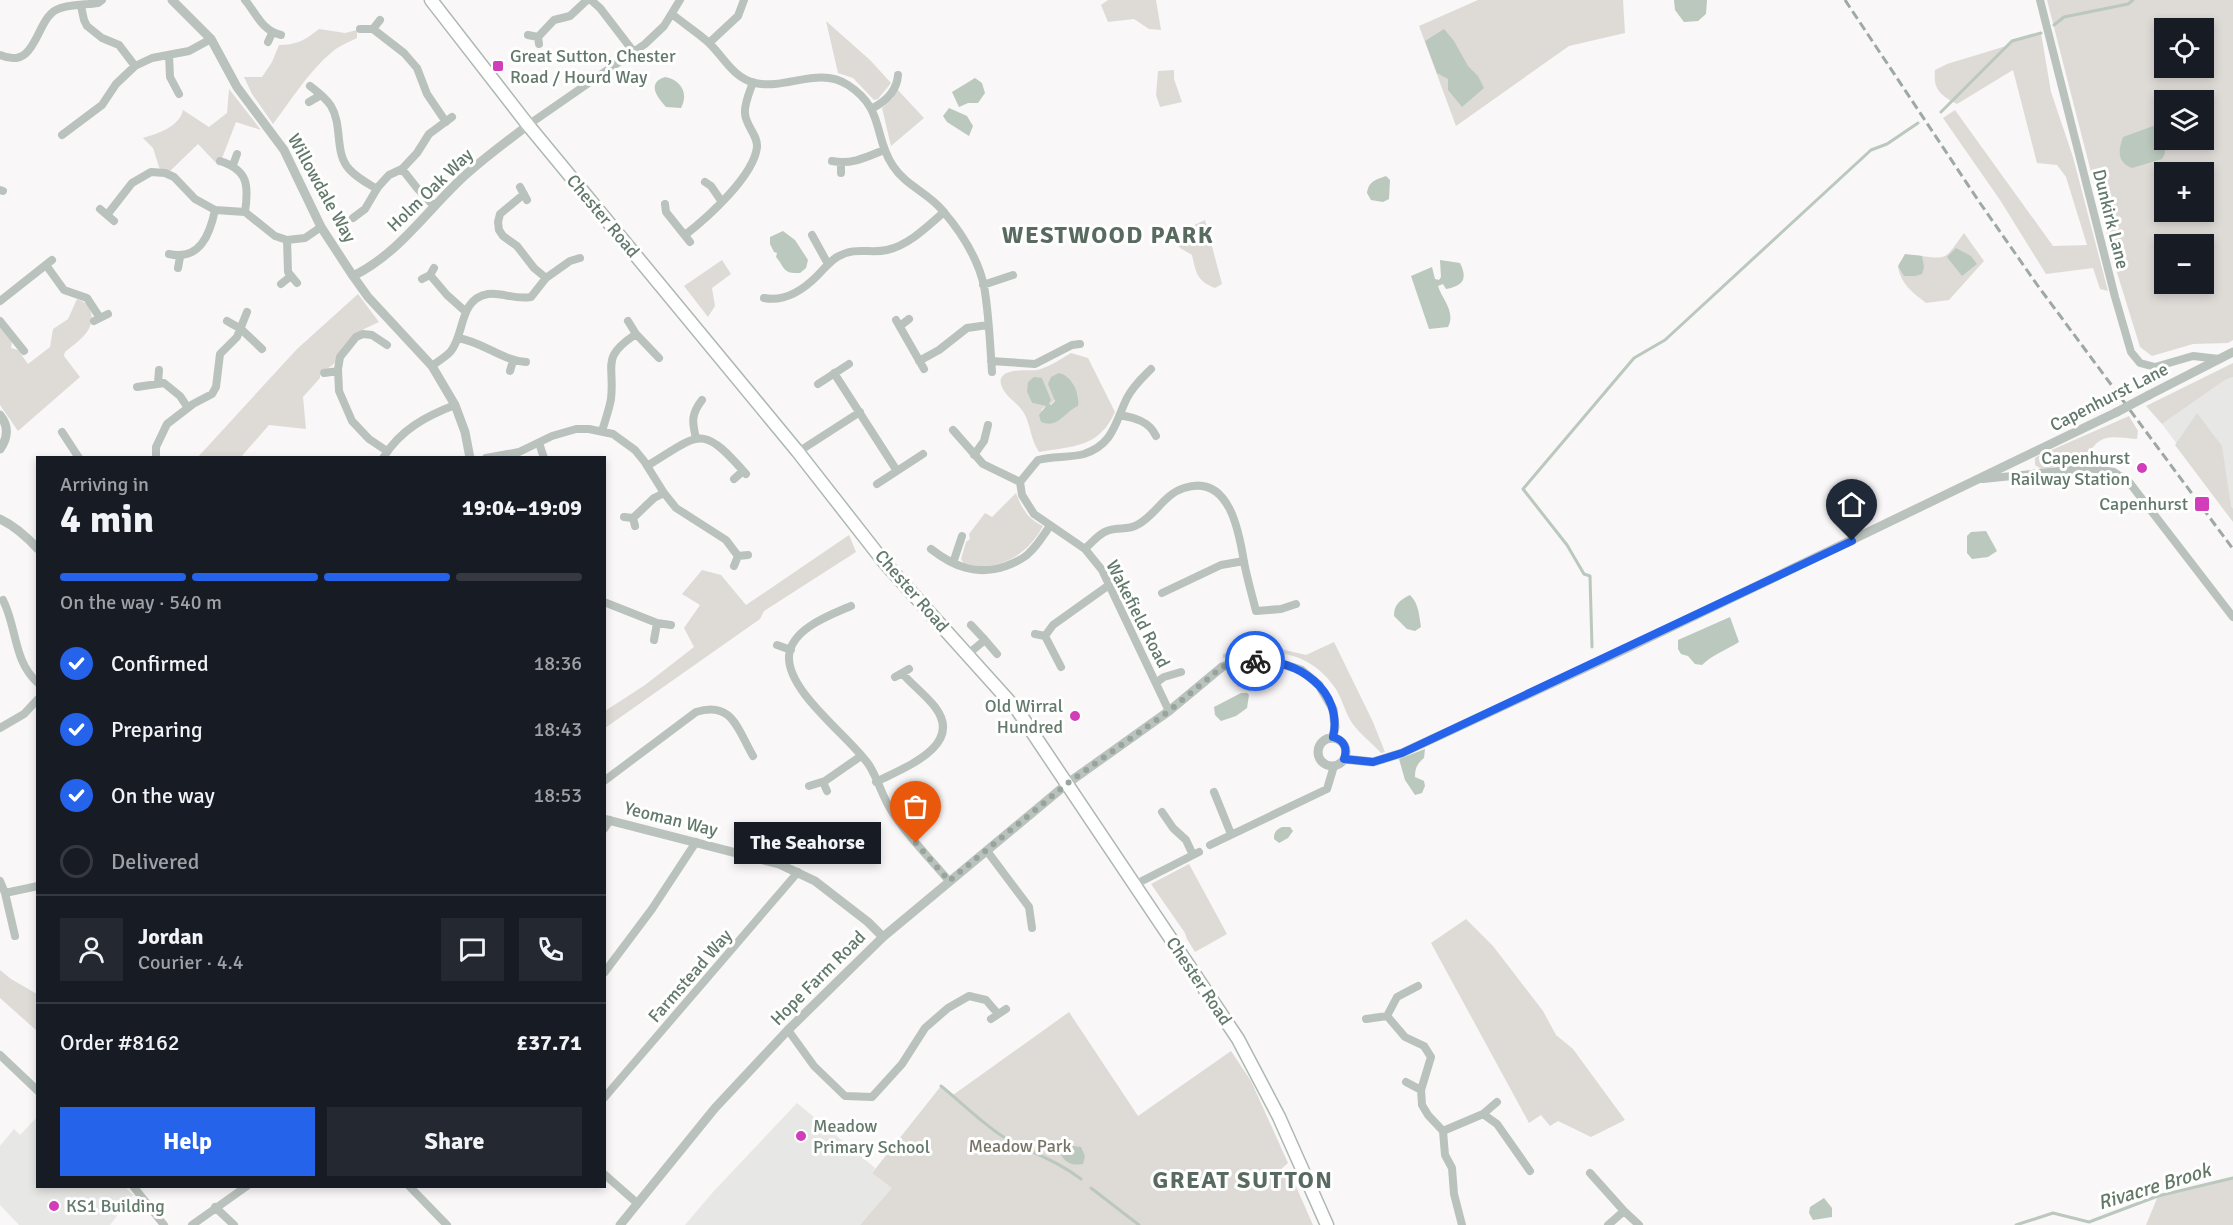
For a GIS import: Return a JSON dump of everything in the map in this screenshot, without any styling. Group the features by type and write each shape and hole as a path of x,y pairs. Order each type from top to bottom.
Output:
{"main road":[{"name":"Chester Road","path":"431,0 528,124 798,452 884,562 1018,711 1238,1039 1279,1117 1327,1225"}],"street":[{"path":"0,55 8,58 25,53 37,39 47,17 57,9 98,3 102,0"},
{"path":"245,0 256,16 277,34 268,42"},
{"path":"528,35 539,40 554,20 570,16 587,0"},
{"path":"591,0 607,16 633,51"},
{"path":"528,124 656,35 680,0"},
{"path":"709,43 738,16 744,0"},
{"name":"Dunkirk Lane","path":"2040,0 2115,297 2131,351 2140,363 2155,367 2193,356 2219,359"},
{"name":"Willowdale Way","path":"177,1 211,39 237,87 288,157 321,227 353,276 368,297 432,366 455,405 465,432 470,456"},
{"path":"81,6 87,26 102,38 119,45 135,66"},
{"path":"672,14 709,43 738,75 766,85 822,76 847,84 873,108 884,150 903,179 933,199 972,253 983,285 992,372"},
{"path":"373,29 380,20"},
{"path":"353,218 365,208 389,175 402,169 417,153 429,134 449,119 427,94 417,68 404,53 373,29 360,29"},
{"path":"62,135 102,105 116,84 135,66 152,58 189,51 211,39"},
{"path":"169,55 170,77 178,94"},
{"path":"873,108 890,97 899,81"},
{"path":"665,204 666,212 688,238 732,193 747,172 757,147 756,139 744,115 753,82"},
{"path":"310,86 332,107 336,118 342,159 358,177 377,189"},
{"path":"309,102 321,95"},
{"name":"Holm Oak Way","path":"353,276 366,270 402,241 469,171 528,124"},
{"path":"832,161 841,163 860,160 884,150"},
{"path":"233,165 237,154"},
{"path":"220,161 233,165 245,180 247,198 245,212"},
{"path":"841,163 841,173"},
{"path":"402,169 434,206"},
{"path":"100,209 111,218 132,183 151,172 165,173 174,177 195,199 215,210 245,212 275,236 287,240 305,238 321,227"},
{"path":"710,182 722,202"},
{"path":"524,194 500,214 499,230 503,236 518,246 534,268 546,278"},
{"path":"170,254 180,256 187,254 207,239 215,210"},
{"path":"764,298 774,300 790,295 809,283 839,255 852,250 884,251 895,248 915,236 944,212"},
{"path":"812,235 828,264"},
{"path":"281,284 294,280 288,272 287,240"},
{"path":"178,268 180,256"},
{"path":"432,366 450,352 458,338 466,312 476,299 487,294 521,299 531,297 546,278 570,261 580,258"},
{"path":"0,301 49,262 64,290 87,298 100,318"},
{"path":"422,279 432,271 447,295 466,312"},
{"path":"983,285 1013,275"},
{"path":"156,456 156,447 163,429 188,408 212,394 218,381 220,354 237,337 247,312"},
{"path":"909,319 898,323 924,369"},
{"path":"0,321 24,351"},
{"path":"227,321 241,329 262,349"},
{"path":"628,321 636,334 658,358"},
{"path":"919,361 933,354 967,328 988,325"},
{"path":"387,345 372,335 363,334 356,338 340,357 338,371 339,392 352,421 385,454 401,434 455,405"},
{"path":"602,431 611,399 610,362 618,347 636,334"},
{"path":"458,338 470,340 513,361 526,363"},
{"path":"991,361 1035,364 1074,342"},
{"name":"Capenhurst Lane","path":"1344,759 1373,762 1402,753 1982,479 2233,352"},
{"path":"510,371 513,361"},
{"path":"818,384 849,364"},
{"path":"953,430 983,464 1020,482 1038,460 1075,456 1095,449 1115,430 1128,396 1151,369"},
{"path":"158,383 159,370"},
{"path":"324,373 338,371"},
{"path":"834,373 897,471"},
{"path":"137,387 164,383 172,388 188,408"},
{"path":"696,438 692,417 702,400"},
{"path":"798,452 860,412"},
{"path":"1120,415 1139,419 1155,430"},
{"path":"0,449 6,440 3,418"},
{"path":"974,455 984,441 988,425"},
{"path":"497,456 519,452 558,434 576,429 602,431 626,442 647,466 664,493 683,514 726,540 738,556"},
{"path":"62,432 79,456"},
{"path":"647,466 696,438 705,437 720,445 744,472 734,479"},
{"path":"539,443 543,456"},
{"path":"877,484 923,454"},
{"path":"1982,479 2088,468 2114,472 2129,482 2233,617"},
{"name":"Wakefield Road","path":"1020,482 1022,495 1034,514 1085,549 1102,570 1169,711"},
{"path":"1085,549 1102,533 1138,525 1174,493 1195,486 1207,487 1226,502 1233,514 1256,611 1281,609 1296,604"},
{"path":"624,516 634,522 654,498 664,493"},
{"path":"0,519 28,538 36,547"},
{"path":"931,549 963,568 985,572 1011,564 1030,553 1050,526"},
{"path":"953,563 962,536"},
{"path":"738,556 748,555"},
{"path":"734,566 738,556"},
{"path":"1162,593 1221,565 1244,561"},
{"path":"1045,636 1053,625 1109,585"},
{"path":"3,600 11,615 16,648 23,663 36,679"},
{"path":"606,603 657,623 671,625"},
{"path":"851,606 802,632 789,654 790,665 812,705 852,744 872,771 886,803 902,826 949,881"},
{"path":"833,614 837,624"},
{"path":"654,640 657,623"},
{"path":"970,625 997,654"},
{"path":"1035,634 1045,636 1050,642 1061,667"},
{"path":"968,654 985,640"},
{"path":"777,645 791,650"},
{"name":"Hope Farm Road","path":"620,1225 715,1108 788,1030 883,937 1068,783 1169,711 1222,667 1236,662 1270,660 1301,670 1319,685 1333,709 1335,727 1333,737"},
{"path":"1157,682 1164,677 1182,672"},
{"path":"876,782 928,754 936,747 942,736 941,717 936,708 902,673"},
{"path":"0,728 24,714 36,701"},
{"path":"606,780 696,712 709,708 721,709 730,717 753,756"},
{"path":"1210,845 1327,789 1334,766 1344,759 1346,750 1338,739 1333,737 1319,744 1317,754 1322,763 1334,766"},
{"path":"809,786 823,782 861,756"},
{"path":"823,782 827,791"},
{"path":"1214,792 1231,834"},
{"path":"1134,885 1196,853 1162,812"},
{"name":"Yeoman Way","path":"607,820 778,864 798,872 840,899 883,937"},
{"path":"606,970 652,909 696,842"},
{"path":"987,851 1029,907 1032,928"},
{"name":"Farmstead Way","path":"606,1096 798,872"},
{"path":"0,881 15,936"},
{"path":"5,894 36,886"},
{"path":"1387,1016 1397,997 1418,986"},
{"path":"788,1030 814,1066 845,1096 872,1097 902,1064 925,1028 948,1008 969,996 986,1000 994,1017 1006,1009"},
{"path":"1366,1019 1387,1016"},
{"path":"1387,1016 1405,1037 1424,1046 1431,1057 1421,1090 1422,1105 1443,1131 1445,1155 1452,1168 1454,1194 1462,1225"},
{"path":"0,1055 36,1089"},
{"path":"1406,1082 1421,1090"},
{"path":"1443,1131 1483,1114 1497,1102"},
{"path":"1483,1114 1497,1124 1521,1150 1523,1163 1530,1171"},
{"path":"1590,1173 1639,1225"},
{"path":"606,1176 637,1203"},
{"path":"135,1188 164,1225"},
{"path":"192,1225 245,1188"},
{"path":"411,1188 447,1225"},
{"path":"215,1207 234,1225"},
{"path":"1608,1225 1624,1211"}],"shaded area":[{"path":"1674,0 1707,0 1706,14 1698,21 1684,22 1675,10"},
{"path":"1444,29 1484,88 1462,107 1448,90 1448,79 1437,73 1425,41"},
{"path":"665,77 675,81 682,88 684,97 681,108 666,107 659,99 655,86"},
{"path":"975,78 982,83 985,93 978,103 968,103 959,107 952,92"},
{"path":"949,108 967,116 973,126 969,136 947,122 943,116"},
{"path":"2154,126 2154,150 2165,150 2162,159 2132,168 2127,166 2120,156 2123,137"},
{"path":"1386,176 1390,180 1389,199 1383,202 1371,200 1367,193 1369,186"},
{"path":"783,231 795,240 808,260 806,268 800,273 787,271 776,257 777,253 770,244 770,237"},
{"path":"1956,248 1971,256 1977,264 1962,276 1947,257"},
{"path":"1905,254 1922,256 1924,267 1922,274 1904,276 1898,266"},
{"path":"1440,260 1460,263 1464,277 1460,284 1452,288 1446,289 1443,284 1438,286 1449,311 1450,321 1448,327 1429,329 1411,276 1432,267 1435,279 1439,280 1441,277"},
{"path":"1059,373 1068,378 1074,386 1078,396 1078,406 1057,422 1047,424 1041,422 1039,415 1046,406 1032,403 1027,392 1028,382 1034,377 1042,378 1051,405 1055,401 1048,384 1051,377"},
{"path":"2233,377 2233,519 2162,424 2225,380"},
{"path":"1986,531 1997,551 1988,557 1972,559 1967,553 1967,536 1971,532"},
{"path":"1410,595 1417,606 1421,627 1415,631 1407,629 1394,616 1398,603"},
{"path":"1730,617 1739,642 1702,665 1695,664 1688,656 1681,654 1678,649 1678,640"},
{"path":"1241,693 1249,695 1247,708 1236,716 1221,721 1215,715 1214,707"},
{"path":"1425,749 1424,758 1417,766 1415,777 1424,781 1425,786 1422,793 1415,795 1405,780 1399,759"},
{"path":"1282,827 1290,827 1293,831 1288,838 1279,843 1274,839 1274,835"},
{"name":"Meadow Primary School","path":"797,1103 875,1168 872,1173 893,1188 860,1225 685,1225 713,1192"},
{"path":"36,1118 36,1188 126,1188 133,1195 110,1225 19,1225 0,1205 0,1146 14,1129 20,1135"},
{"path":"1066,1145 1081,1147 1085,1156 1083,1164 1075,1165 1064,1159 1060,1153"},
{"path":"1824,1198 1832,1208 1832,1217 1813,1220 1809,1213 1810,1207"}],"green space":[{"path":"1108,0 1156,0 1161,30 1149,29 1134,19 1108,22 1101,5"},
{"path":"1478,0 1623,0 1625,33 1569,46 1456,126 1419,26"},
{"path":"2047,0 2233,0 2233,340 2228,343 2193,344 2152,356 2140,347 2115,266"},
{"path":"826,21 870,60 891,83 878,99 874,100 853,78 838,73"},
{"path":"319,29 345,33 357,30 357,38 338,48 323,60 273,124 252,94 244,77 262,77 279,45 300,41"},
{"path":"2041,33 2051,92 2073,157 2108,291 2100,289 2093,268 2046,274 2000,200 1943,118 1955,110 2053,246 2087,245 2066,177 2057,165 2037,163 2013,70 1957,104 1942,95 1935,82 1935,70 1947,64"},
{"path":"1174,70 1174,79 1182,102 1160,107 1156,95 1158,71"},
{"path":"229,89 261,130 236,122 219,166 198,144 167,174 161,173 153,148 143,138 173,125 183,110 209,127 227,113"},
{"path":"897,89 924,118 891,146 882,108 893,98"},
{"path":"1205,220 1222,284 1215,288 1201,279 1196,272 1192,255 1180,248 1171,236"},
{"path":"1964,233 1984,261 1949,300 1926,303 1904,283 1898,267 1915,255 1945,256"},
{"path":"722,260 731,274 712,288 715,306 708,317 684,286"},
{"path":"358,294 379,322 356,334 335,363 320,371 320,378 303,397 306,429 269,425 242,456 199,456 297,349"},
{"path":"77,299 86,304 91,312 90,327 80,340 65,352 64,356 80,377 18,431 0,405 0,326 12,341 11,348 18,350 28,364 50,347 53,329 68,319"},
{"path":"1071,353 1088,358 1115,412 1109,424 1093,439 1074,446 1039,452 1024,413 1004,391 1001,380 1007,373 1037,370","holes":["1042,378 1050,400 1049,405 1072,382 1078,396 1071,409 1060,420 1041,410 1046,406 1032,403 1027,392"]},
{"path":"2233,363 2233,377 2225,380 2162,424 2146,406"},
{"path":"2197,413 2222,446 2233,509 2233,522 2175,445"},
{"path":"2129,416 2138,431 2137,439 2111,437 2099,441 2083,463 2041,469 2035,465 2035,458 2040,455"},
{"path":"1016,493 1026,513 1043,526 1036,537 1020,553 1000,564 977,567 965,565 961,559 966,542 970,539 969,534 985,513 992,517"},
{"path":"849,535 856,552 764,611 760,619 606,727 606,710 645,685 694,647 684,628 700,605 682,594 702,570 721,575 746,605"},
{"path":"1334,642 1385,752 1381,753 1355,727 1336,689 1322,673 1310,664 1297,657 1268,652 1238,654 1223,658 1223,654 1260,644 1306,655"},
{"path":"1189,864 1227,934 1195,952 1185,933 1151,884"},
{"path":"1466,919 1493,946 1543,1011 1556,1035 1573,1049 1625,1120 1591,1137 1558,1121 1550,1126 1541,1115 1529,1123 1431,943"},
{"path":"0,970 36,993 36,1030 0,998"},
{"name":"Meadow Park","path":"1069,1012 1138,1116 1231,1051 1251,1081 1288,1163 1272,1177 1276,1181 1285,1173 1291,1175 1313,1225 860,1225 892,1188 872,1173 941,1086 953,1095"},
{"path":"2233,1178 2233,1225 2146,1225 2158,1196"}],"waterway":[{"path":"2054,25 2064,17 2128,4 2133,0"},
{"path":"1941,112 2012,41 2041,33"},
{"path":"1592,647 1590,576 1584,574 1567,545 1523,489 1634,358 1665,340 1871,150 1887,144 1918,123"},
{"path":"941,1086 999,1134 1063,1167 1081,1179"},
{"name":"Rivacre Brook","path":"2016,1225 2053,1213 2089,1222 2158,1196 2233,1178"},
{"path":"1091,1188 1139,1225"}],"railway":[{"path":"1845,0 2038,286 2233,549"}],"way so far":[{"path":"916,843 949,881 1068,783 1169,711 1222,667 1236,662 1255,661"}],"place":[{"name":"Great Sutton, Chester Road / Hourd Way","path":"498,66"},
{"name":"Capenhurst Railway Station","path":"2142,468"},
{"name":"Capenhurst","path":"2202,504"},
{"name":"Old Wirral Hundred","path":"1075,716"},
{"name":"The Seahorse","path":"916,843"},
{"name":"Meadow Primary School","path":"801,1136"},
{"name":"KS1 Building","path":"54,1206"}],"district":[{"name":"WESTWOOD PARK","path":"1108,235"},
{"name":"GREAT SUTTON","path":"1243,1180"}],"route":[{"path":"1255,661 1270,660 1301,670 1319,685 1333,709 1335,727 1333,737 1342,741 1346,750 1344,759 1373,762 1402,753 1852,541"}]}
